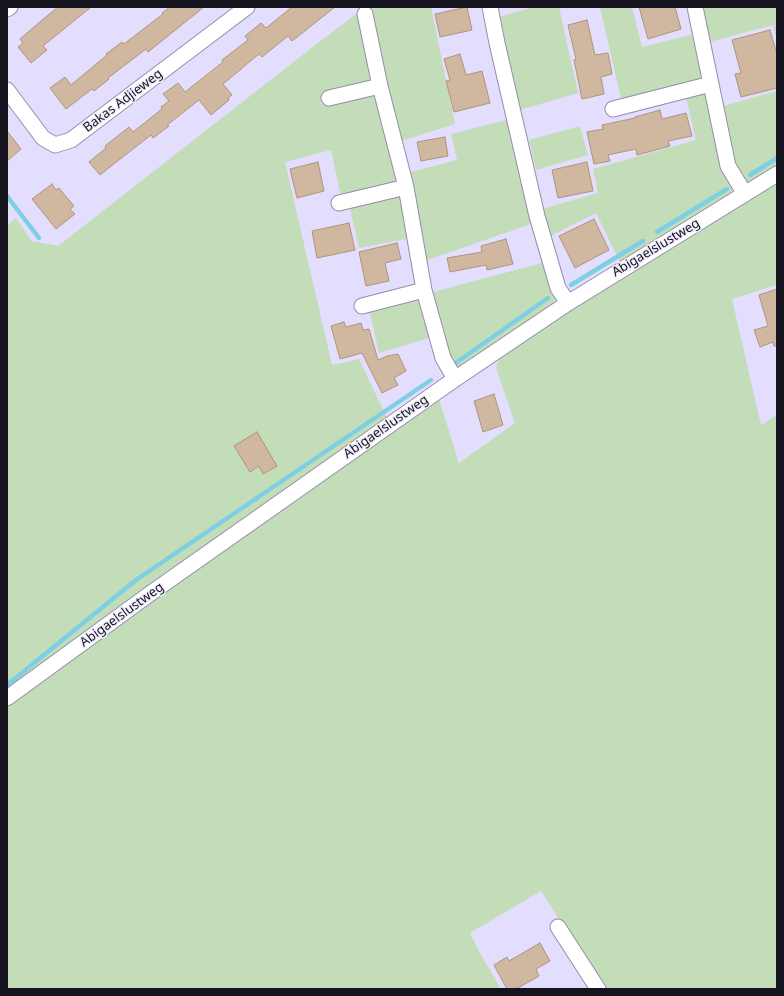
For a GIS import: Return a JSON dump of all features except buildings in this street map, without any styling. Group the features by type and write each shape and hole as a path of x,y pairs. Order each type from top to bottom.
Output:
{"street":[{"name":"Bakas Adjieweg","path":"7,90 44,138 55,145 71,140 247,7"},
{"path":"490,7 537,216 558,288 568,302"},
{"path":"695,7 728,166 745,194"},
{"path":"365,14 380,86 406,186 424,290 443,358 455,379"},
{"path":"613,109 711,84"},
{"path":"329,98 380,86"},
{"name":"Abigaelslustweg","path":"7,698 151,593 455,379 568,302 777,174"},
{"path":"340,203 406,186"},
{"path":"362,306 424,290"},
{"path":"558,927 598,989"}],"green space":[{"path":"370,7 431,7 455,124 398,142 383,86"},
{"path":"535,7 559,7 578,93 520,110 498,17"},
{"path":"600,7 632,7 642,47 695,34 706,81 622,103"},
{"path":"707,7 777,7 777,37 773,25 709,42 701,9"},
{"path":"360,11 375,83 321,97 321,104 377,92 400,183 341,197 331,150 285,162 332,365 359,359 389,422 7,693 7,225 16,218 32,241 58,246"},
{"path":"708,89 732,181 733,189 726,200 621,264 596,213 549,237 542,209 598,193 593,169 696,140 685,94"},
{"path":"777,91 777,169 752,184 745,182 735,164 723,106"},
{"path":"510,119 534,223 422,262 406,173 457,160 451,134"},
{"path":"580,126 588,155 536,170 529,140"},
{"path":"777,181 777,285 732,299 761,425 777,415 777,989 604,989 541,891 470,933 501,989 7,989 7,704 148,602 439,399 459,463 515,423 496,368 499,359 528,334"},
{"path":"403,191 411,238 359,248 349,204"},
{"path":"545,262 556,298 553,303 459,371 448,355 430,293"},
{"path":"421,297 433,337 379,353 369,308"}],"waterway":[{"path":"750,175 777,158"},
{"path":"657,232 727,189"},
{"path":"7,196 39,238"},
{"path":"571,285 643,241"},
{"path":"450,367 548,298"},
{"path":"7,685 136,580 431,380"}]}
